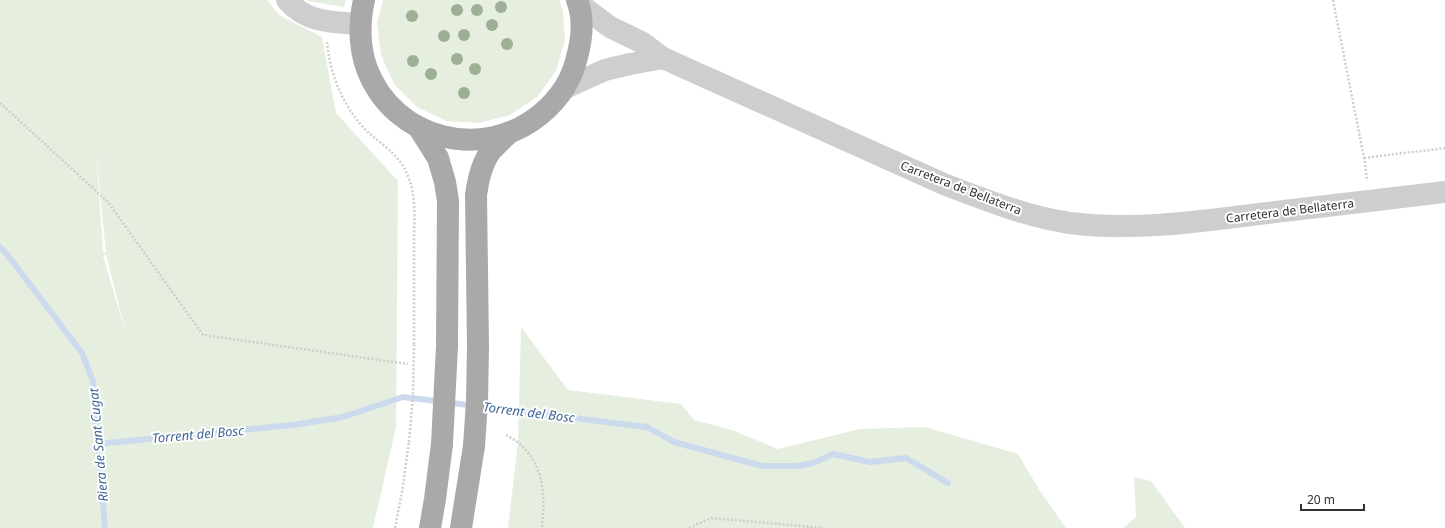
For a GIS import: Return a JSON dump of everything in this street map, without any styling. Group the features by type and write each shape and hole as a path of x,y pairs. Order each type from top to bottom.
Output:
{"main road":[{"path":"364,0 360,24 362,47 368,69 379,92 397,112 419,128 438,136 460,140 481,140 508,134 531,122 553,105 565,88 575,67 580,46 581,26 578,1"},
{"path":"419,128 438,158 445,182 448,201 447,346 442,444 430,528"},
{"path":"461,528 474,446 477,402 478,347 476,203 478,180 490,152 508,134"}],"street":[{"path":"287,0 291,5 306,15 318,20 360,24"},
{"name":"Carretera de Bellaterra","path":"578,1 610,27 643,43 663,58 946,185 993,203 1043,218 1070,223 1102,226 1161,225 1445,192"},
{"path":"565,88 605,70 663,58"}],"path":[{"path":"1333,0 1364,158 1368,201"},
{"path":"326,37 331,66 338,88 348,106 361,125 391,151 400,161 412,186 414,217 413,396 402,492 395,528"},
{"path":"0,103 108,202 203,335 408,364"},
{"path":"1364,158 1445,148"},
{"path":"506,435 524,448 538,471 543,488 544,501 542,528"},
{"path":"689,528 711,518 823,528"}],"green space":[{"path":"0,0 267,0 279,15 322,37 336,113 398,181 396,427 373,528 0,528","holes":["96,150 106,253 103,251","106,254 126,334 103,256"]},
{"path":"307,0 346,0 344,7"},
{"path":"383,0 559,0 563,11 565,40 556,71 537,97 510,115 479,123 446,121 417,107 394,84 381,55 377,23"},
{"path":"521,327 568,390 681,404 694,420 732,430 778,449 860,429 925,427 1018,454 1040,491 1066,528 508,528 518,442"},
{"path":"1134,477 1151,481 1185,528 1123,528 1136,517"}],"waterway":[{"name":"Riera de Sant Cugat","path":"0,247 82,353 93,381 105,528"},
{"name":"Torrent del Bosc","path":"98,444 293,425 343,417 403,397 647,427 674,442 762,466 798,466 813,463 833,454 870,462 906,458 948,483"}]}
